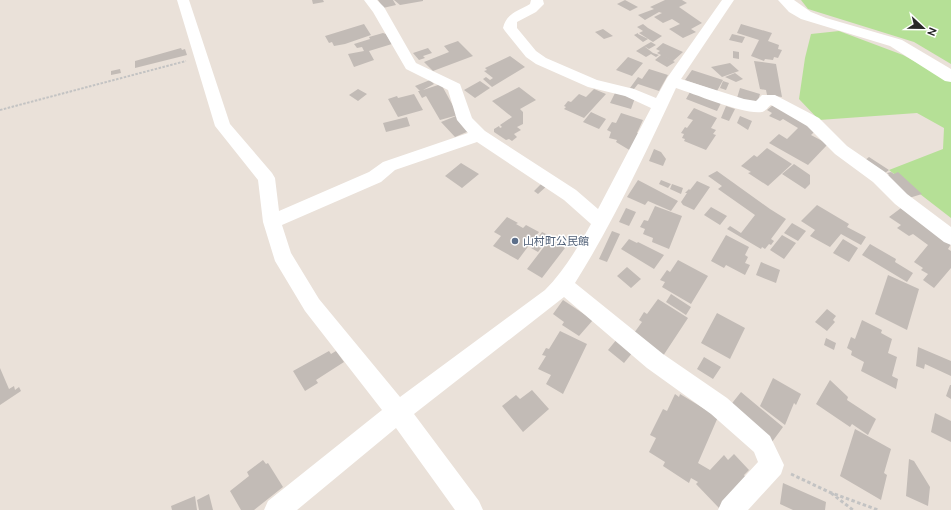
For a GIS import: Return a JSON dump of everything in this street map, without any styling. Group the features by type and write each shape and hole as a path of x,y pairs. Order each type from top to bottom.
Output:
{"street":[{"path":"183,0 200,58 223,126 266,178 272,222 282,255 312,305 398,412 470,510"},
{"path":"370,0 379,10 411,66 456,87 465,120 479,135 570,195 600,221"},
{"path":"537,0 538,4 534,8 516,17 511,22 510,28 531,54 541,62 593,84 629,92 659,105"},
{"path":"277,510 398,412 506,332 552,296 563,285 586,250 634,159 672,81 728,0"},
{"path":"785,0 790,7 802,14 872,33 896,43 951,77"},
{"path":"672,81 742,104 760,108 767,99 775,100 813,122 841,150 879,177 900,200 951,236"},
{"path":"272,222 375,177 389,166 479,135"},
{"path":"563,285 655,361 720,406 762,444 772,465 731,510"}],"path":[{"path":"0,110 200,58"},
{"path":"772,465 829,492 878,510"},
{"path":"829,492 853,510"}],"green space":[{"path":"801,0 951,0 951,64 914,42 808,9"},
{"path":"839,31 903,55 951,81 951,218 889,170 943,149 944,128 917,113 819,120 799,99 805,58 811,34"}],"building":[{"path":"312,0 323,0 324,2 313,4"},
{"path":"378,0 393,0 396,5 383,8"},
{"path":"394,0 423,0 423,1 400,5"},
{"path":"625,0 638,7 630,11 617,4"},
{"path":"665,0 682,0 687,3 679,7 702,23 691,29 696,32 683,38 669,29 680,24 672,19 663,23 654,17 662,13 659,12 645,20 638,15 654,9 650,7"},
{"path":"364,24 371,35 345,44 334,46 332,42 329,43 325,36"},
{"path":"643,24 662,36 653,42 639,33 643,31 637,27"},
{"path":"741,24 772,33 768,41 779,45 778,49 782,50 778,58 774,57 773,60 765,59 764,61 751,56 759,40 737,33"},
{"path":"603,29 613,36 604,39 595,32"},
{"path":"383,33 386,34 392,44 369,51 374,60 354,67 348,54 364,51 362,47 357,48 354,44 370,39 369,37"},
{"path":"638,33 648,39 643,42 634,35"},
{"path":"732,34 745,37 742,43 729,40"},
{"path":"458,41 473,56 433,71 424,62 449,52 444,46"},
{"path":"651,42 656,45 649,49 644,46"},
{"path":"663,43 683,52 673,61 675,62 667,67 655,60 661,55 657,53 660,51 656,49"},
{"path":"644,46 653,53 659,55 656,57 651,54 646,57 636,51"},
{"path":"181,48 182,50 185,49 187,55 135,68 135,61"},
{"path":"428,48 432,53 423,56 425,58 419,60 413,53"},
{"path":"733,51 739,52 739,59 733,58"},
{"path":"510,56 525,67 492,87 483,79 486,77 490,80 493,78 484,71 487,70 485,68"},
{"path":"628,57 643,63 632,76 616,70"},
{"path":"754,61 776,64 782,97 767,95 766,90 760,89"},
{"path":"730,63 739,71 722,77 711,67"},
{"path":"120,69 121,73 111,75 111,71"},
{"path":"649,69 668,75 659,91 638,84 634,89 630,88 638,77 642,79"},
{"path":"692,70 723,80 717,91 685,80"},
{"path":"735,73 743,79 736,82 725,77"},
{"path":"430,80 434,84 423,90 441,84 458,115 440,120 426,96 422,98 418,91 420,91 415,86"},
{"path":"480,81 490,88 475,98 464,90"},
{"path":"723,81 729,83 726,90 720,88"},
{"path":"519,87 536,100 520,109 523,112 523,124 517,127 521,130 514,134 517,137 512,141 509,139 506,140 494,132 494,129 499,126 500,128 502,127 500,125 512,117 492,101"},
{"path":"740,88 760,94 757,104 737,98"},
{"path":"358,89 367,94 358,101 349,95"},
{"path":"594,89 606,94 584,118 564,109 566,107 564,106 568,101 571,102 579,94 586,97"},
{"path":"690,92 722,101 717,111 686,99"},
{"path":"615,93 635,98 631,109 610,103"},
{"path":"414,94 423,110 398,117 388,99 397,96 398,98"},
{"path":"773,105 816,130 811,135 828,144 808,165 769,143 779,134 787,139 798,128 783,119 780,121 769,116 772,113 767,110"},
{"path":"726,106 735,109 729,121 721,118"},
{"path":"694,108 717,118 711,128 716,130 713,134 716,135 706,150 684,141 685,139 682,138 684,134 681,133 693,120 687,118"},
{"path":"591,112 606,119 599,129 583,122"},
{"path":"621,113 643,120 637,133 640,133 631,151 616,142 617,140 609,138 611,132 607,130 612,122 616,123"},
{"path":"456,116 469,131 455,137 441,122"},
{"path":"740,116 752,121 748,130 737,123"},
{"path":"407,117 410,126 386,132 383,123"},
{"path":"767,148 792,164 768,186 748,173 751,172 741,166 754,155 757,157"},
{"path":"654,149 661,152 666,159 663,166 649,161"},
{"path":"869,157 889,170 884,174 864,161"},
{"path":"461,163 479,174 462,188 445,176"},
{"path":"794,164 810,175 810,184 805,189 782,174"},
{"path":"717,171 786,219 771,239 774,241 771,245 769,244 765,249 762,247 761,249 727,229 730,226 741,233 755,215 718,189 722,186 708,176"},
{"path":"891,172 894,174 898,172 922,194 909,198 886,177 889,175 887,173"},
{"path":"638,180 678,201 671,211 648,201 645,205 627,197"},
{"path":"661,180 671,184 668,188 659,184"},
{"path":"697,181 710,187 694,210 683,205 681,202 687,193 685,193 689,189 690,190"},
{"path":"543,182 548,185 538,194 534,191"},
{"path":"672,184 683,188 681,194 670,189"},
{"path":"817,205 849,224 847,227 866,237 861,245 841,234 830,247 810,236 815,230 801,221"},
{"path":"655,206 682,216 669,249 652,242 653,238 643,234 645,229 640,227 644,220 648,221"},
{"path":"711,207 727,216 720,225 704,215"},
{"path":"626,208 636,212 629,226 619,222"},
{"path":"901,208 951,244 948,249 951,251 951,268 934,288 923,280 928,274 921,270 923,268 914,262 928,245 913,234 909,236 897,228 901,225 889,217"},
{"name":"山村町公民館","path":"507,217 518,223 516,224 523,228 526,225 539,232 518,260 493,246 501,236 494,232"},
{"path":"792,223 806,231 798,241 784,233"},
{"path":"612,231 620,234 607,262 599,259"},
{"path":"542,232 550,236 538,252 531,248"},
{"path":"726,235 749,247 745,255 748,257 745,263 750,265 745,275 726,265 724,268 711,261"},
{"path":"782,235 796,243 784,259 770,250"},
{"path":"550,239 565,248 542,278 527,269"},
{"path":"629,239 664,255 654,269 621,249"},
{"path":"843,239 858,248 849,262 833,253"},
{"path":"870,244 896,259 895,262 913,273 907,282 862,255"},
{"path":"678,260 708,276 691,304 662,287 665,282 660,280 667,270 670,272"},
{"path":"761,262 780,270 776,283 756,275"},
{"path":"627,267 641,279 631,288 617,276"},
{"path":"888,275 919,289 907,330 875,314"},
{"path":"671,294 691,307 686,315 666,302"},
{"path":"658,299 688,318 663,356 634,333 642,322 639,320 644,312 647,314"},
{"path":"563,300 593,320 579,336 562,325 564,322 553,314"},
{"path":"827,309 836,316 833,320 835,322 827,331 815,322"},
{"path":"717,313 745,328 730,359 701,343"},
{"path":"862,320 882,330 881,333 892,339 888,353 897,357 892,376 898,379 896,389 861,371 864,362 851,355 852,351 847,348 851,337 855,339"},
{"path":"560,331 587,344 563,394 546,384 551,375 538,369 546,356 542,355 546,348 549,349"},
{"path":"826,338 836,343 834,350 824,345"},
{"path":"617,339 633,352 624,363 608,350"},
{"path":"918,347 951,361 951,376 925,364 924,369 916,366"},
{"path":"329,351 331,354 336,351 344,362 316,380 318,383 305,391 293,371"},
{"path":"704,357 721,367 713,379 697,369"},
{"path":"0,368 9,389 14,386 15,390 19,387 21,391 0,405"},
{"path":"773,378 801,394 796,405 794,403 785,425 760,406"},
{"path":"830,380 848,397 847,400 876,419 868,435 852,424 850,427 816,404"},
{"path":"951,385 951,399 946,396"},
{"path":"532,390 549,409 523,432 502,406 516,395 520,399"},
{"path":"741,392 783,427 772,442 729,407"},
{"path":"675,394 679,397 680,394 718,417 698,463 710,470 724,455 728,460 734,454 749,470 744,475 746,478 719,508 696,484 698,482 691,478 689,483 663,466 665,462 649,452 656,438 650,435 663,409 667,411"},
{"path":"935,413 951,421 951,442 931,432"},
{"path":"855,429 891,449 884,473 887,475 881,500 840,476"},
{"path":"909,459 914,461 930,487 928,506 906,496"},
{"path":"263,460 266,464 268,463 283,487 254,510 241,510 230,491 249,476 247,472"},
{"path":"783,483 826,502 825,510 793,510 780,504"},
{"path":"209,494 213,510 199,510 197,500"},
{"path":"195,496 197,510 172,510 171,506"}],"place":[{"name":"山村町公民館","path":"515,241"}]}
